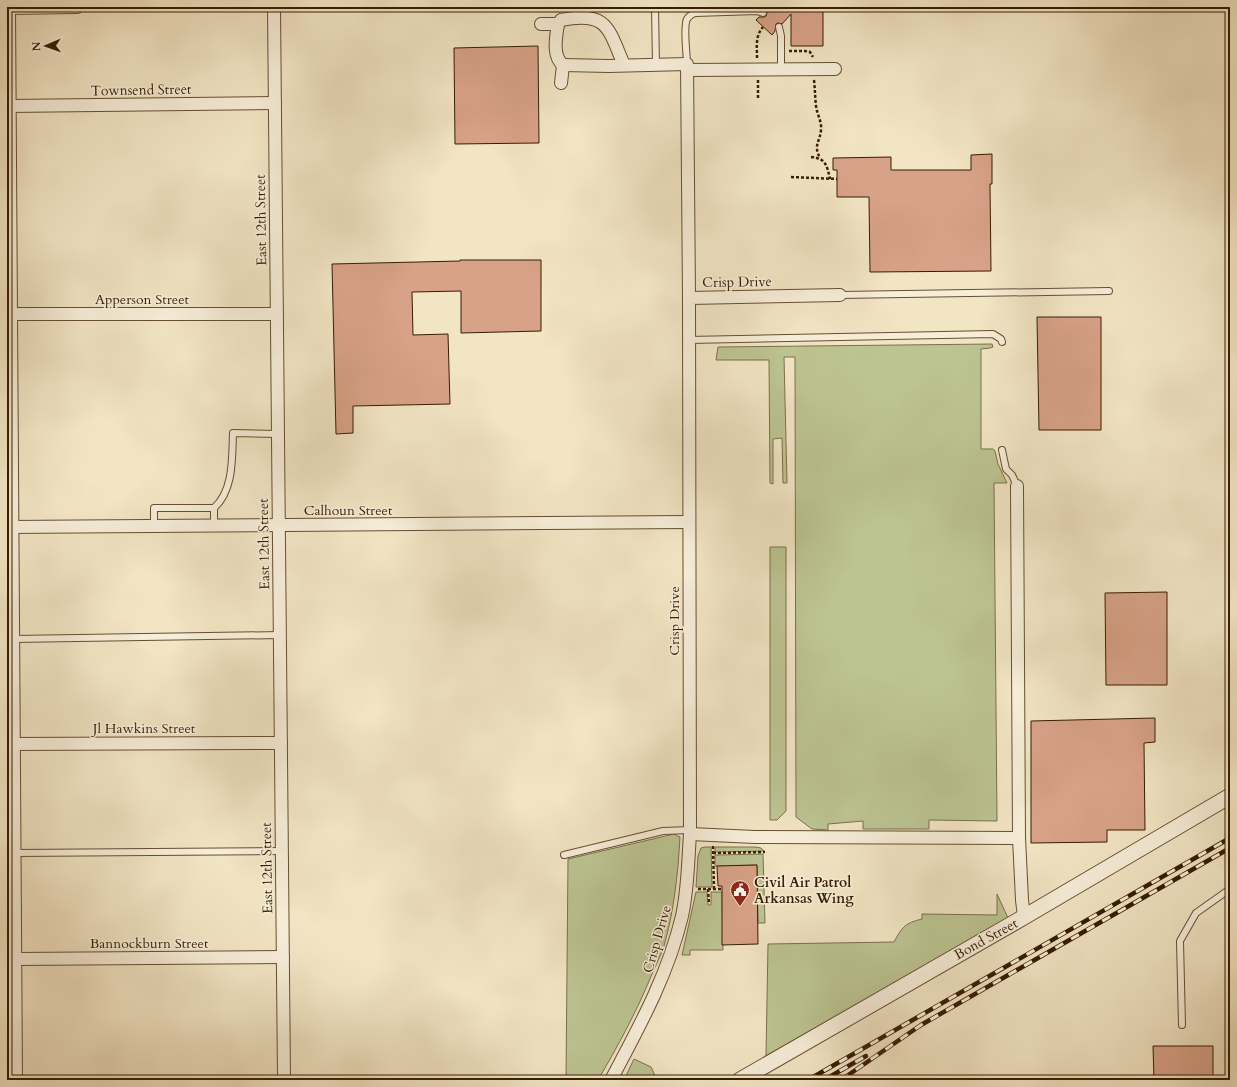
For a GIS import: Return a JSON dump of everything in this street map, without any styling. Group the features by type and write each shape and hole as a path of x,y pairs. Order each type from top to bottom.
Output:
{"street":[{"path":"16,1080 10,744 13,639 10,527 8,8 78,7"},
{"name":"East 12th Street","path":"274,7 284,1080"},
{"path":"624,65 611,32 604,24 588,18 571,18 561,20 558,24 556,33 556,54 559,62 563,65 608,66 656,65 687,67 835,69"},
{"path":"541,24 558,24"},
{"path":"561,83 563,65"},
{"path":"687,67 689,298"},
{"name":"Townsend Street","path":"8,106 275,104"},
{"name":"Crisp Drive","path":"611,1080 650,1006 662,978 673,948 682,915 687,882 690,832 688,522 689,298 840,295"},
{"name":"Apperson Street","path":"9,314 277,314"},
{"path":"1017,486 1020,838 1024,918"},
{"name":"Calhoun Street","path":"10,527 688,522"},
{"name":"Jl Hawkins Street","path":"10,744 281,743"},
{"name":"Bond Street","path":"740,1080 1024,918 1230,796"},
{"path":"690,832 755,837 1020,838"},
{"name":"Bannockburn Street","path":"15,959 283,957"}],"lane":[{"path":"655,7 656,65"},
{"path":"687,67 686,25 688,18 691,15 695,13 750,11 763,13"},
{"path":"779,27 781,36 781,69"},
{"path":"840,295 1108,291"},
{"path":"688,340 993,334 1001,339 1002,342"},
{"path":"154,526 154,508 214,508 221,502 231,469 233,433 278,434"},
{"path":"1002,450 1006,469 1012,475 1017,486"},
{"path":"214,508 214,526"},
{"path":"13,639 280,635"},
{"path":"564,855 663,831 690,832"},
{"path":"11,853 282,851"},
{"path":"1182,1025 1180,941 1196,914 1230,889"}],"path":[{"path":"757,53 757,36 763,27"},
{"path":"788,51 810,52 813,59"},
{"path":"814,76 816,106 821,131 816,146 816,151 826,164 830,178"},
{"path":"757,78 758,100"},
{"path":"811,157 820,158"},
{"path":"790,177 837,179"},
{"path":"713,847 714,889"},
{"path":"713,853 765,852"},
{"path":"696,889 722,889"},
{"path":"708,889 709,904"}],"green space":[{"path":"992,344 993,347 981,349 981,449 993,449 995,451 998,464 1007,483 994,483 997,821 929,820 929,829 863,829 863,821 828,824 828,830 812,829 796,817 795,357 784,357 787,483 783,483 782,438 773,439 773,484 770,483 769,360 716,360 718,347"},
{"path":"770,547 786,547 786,811 777,820 770,820"},
{"path":"674,834 680,837 673,906 664,946 646,988 627,1028 598,1080 566,1080 568,859"},
{"path":"711,847 712,887 696,887 698,856 701,848"},
{"path":"715,847 755,847 761,848 764,851 715,852"},
{"path":"763,854 765,923 758,923 757,865 715,866 715,855"},
{"path":"696,892 707,892 708,905 711,905 711,892 722,892 723,950 690,950 690,955 682,955"},
{"path":"997,894 1008,918 766,1056 768,944 894,942 905,926 922,919 922,914 997,915"},
{"path":"634,1059 651,1067 657,1080 624,1080"}],"building":[{"path":"768,7 823,7 823,46 791,46 791,14 782,24 776,24 775,31 772,35 756,20 759,17 766,16 766,10"},
{"path":"538,46 539,143 455,144 454,48"},
{"path":"992,154 992,184 990,184 991,271 870,272 869,197 837,197 837,170 833,170 833,158 891,157 891,170 971,170 971,155"},
{"path":"460,260 541,260 541,331 461,333 461,291 412,292 413,335 448,334 450,404 353,406 353,433 336,434 332,264"},
{"path":"1037,317 1101,317 1101,430 1039,430"},
{"path":"1167,592 1167,685 1106,685 1105,593"},
{"path":"1155,718 1155,742 1144,743 1145,830 1107,830 1107,842 1031,843 1031,721"},
{"name":"Civil Air Patrol Arkansas Wing","path":"757,865 758,944 722,945 722,886 718,886 717,866"},
{"path":"1153,1046 1213,1046 1213,1080 1154,1080"}],"railway":[{"path":"808,1080 1230,838"},
{"path":"841,1080 921,1025 1230,848"},
{"path":"824,1080 866,1056"}],"place":[{"name":"Civil Air Patrol Arkansas Wing","path":"740,907"}]}
